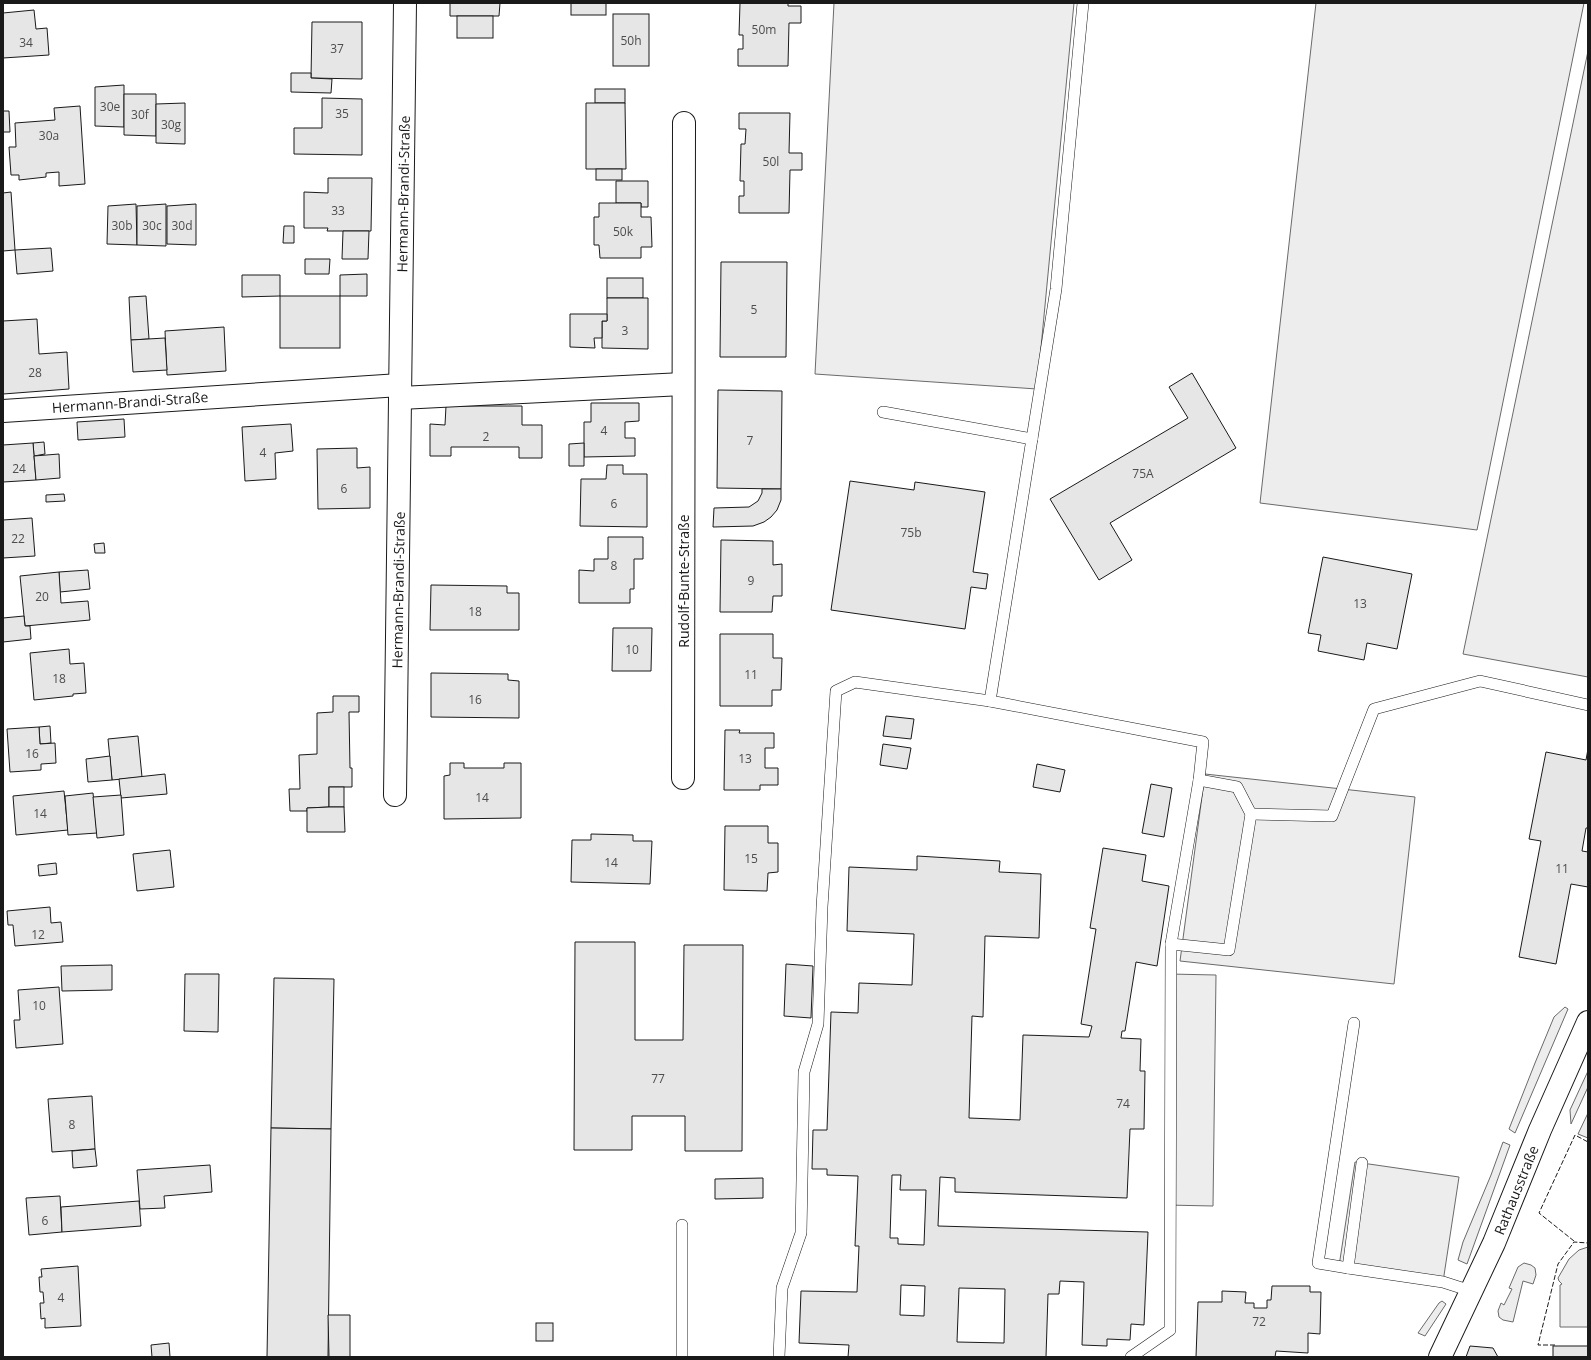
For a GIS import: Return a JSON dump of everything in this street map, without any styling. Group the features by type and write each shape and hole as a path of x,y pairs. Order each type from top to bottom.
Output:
{"street":[{"name":"Hermann-Brandi-Straße","path":"395,795 405,3"},
{"name":"Rudolf-Bunte-Straße","path":"683,778 684,123"},
{"path":"400,392 683,384"},
{"name":"Hermann-Brandi-Straße","path":"3,411 400,392"},
{"name":"Rathausstraße","path":"1440,1357 1494,1243 1540,1130 1588,1022"}],"lane":[{"path":"990,701 1056,289 1083,3"},
{"path":"883,412 1032,439"},
{"path":"1251,814 1332,816 1374,709 1480,681 1588,705"},
{"path":"779,1357 782,1288 801,1233 804,1072 818,1024 822,907 836,691 855,682 990,701 1203,742 1199,780 1171,944 1170,1330 1130,1357"},
{"path":"1171,944 1229,950 1251,814 1237,787 1199,780"},
{"path":"1354,1023 1318,1263 1443,1282 1471,1291"},
{"path":"1348,1268 1362,1163"},
{"path":"682,1226 682,1357"}],"shaded area":[{"path":"834,3 1074,3 1037,389 815,374"},
{"path":"1316,3 1584,3 1477,530 1260,503"},
{"path":"1588,51 1588,677 1463,654"},
{"path":"1205,774 1415,797 1394,984 1180,961"},
{"path":"1169,974 1216,975 1213,1206 1166,1205"},
{"path":"1565,1007 1568,1009 1515,1133 1509,1129 1535,1063 1554,1017"},
{"path":"1588,1071 1588,1087 1571,1124 1570,1110"},
{"path":"1588,1113 1588,1138 1578,1134"},
{"path":"1503,1142 1510,1145 1467,1264 1458,1260 1463,1242"},
{"path":"1355,1162 1459,1177 1443,1282 1339,1266"},
{"path":"1588,1247 1588,1327 1560,1327 1560,1285 1562,1284 1558,1278 1569,1259 1579,1250"},
{"path":"1524,1263 1535,1268 1536,1275 1533,1284 1523,1281 1513,1322 1503,1320 1499,1317 1498,1311 1501,1303 1504,1305 1512,1289 1509,1288 1518,1267"},
{"path":"1442,1301 1446,1304 1425,1336 1418,1333 1439,1303"}],"building":[{"path":"450,3 500,3 499,16 450,16"},
{"path":"571,3 606,3 606,15 571,15"},
{"path":"740,3 788,3 788,6 801,6 801,23 789,23 788,66 738,66 738,49 743,49 743,35 739,35"},
{"path":"34,10 36,29 47,28 49,55 3,58 3,13"},
{"path":"613,14 649,14 649,66 613,66"},
{"path":"457,16 493,16 493,38 457,38"},
{"path":"312,22 362,22 362,79 311,78"},
{"path":"291,73 311,73 311,78 332,79 331,93 291,92"},
{"path":"124,85 124,127 95,126 95,87"},
{"path":"595,89 625,89 625,103 595,103"},
{"path":"124,94 156,94 156,136 124,135"},
{"path":"322,98 362,99 362,155 294,154 294,128 322,128"},
{"path":"185,103 185,144 156,143 156,104"},
{"path":"586,103 625,103 626,169 586,169"},
{"path":"80,106 85,184 59,186 59,172 46,173 46,177 19,180 19,175 11,175 9,147 16,147 15,123 55,120 54,108"},
{"path":"3,111 9,111 10,132 3,132"},
{"path":"739,113 790,113 789,153 802,153 802,170 790,170 789,213 739,213 739,196 744,196 744,181 740,181 741,144 745,144 746,129 739,129"},
{"path":"596,169 622,169 622,180 596,180"},
{"path":"328,178 372,178 371,231 327,231 328,228 304,228 304,192 328,193"},
{"path":"616,181 648,181 648,207 641,207 641,203 616,203"},
{"path":"11,192 15,250 3,251 3,193"},
{"path":"599,203 641,203 641,217 651,217 652,247 641,247 641,258 600,258 599,245 594,245 594,217 599,217"},
{"path":"136,204 137,245 107,244 108,206"},
{"path":"166,204 166,246 137,245 137,206"},
{"path":"196,204 196,245 167,244 167,206"},
{"path":"284,226 294,226 294,243 283,243"},
{"path":"343,231 369,231 368,259 342,259"},
{"path":"51,248 53,271 17,274 15,250"},
{"path":"305,259 330,259 329,274 305,274"},
{"path":"721,262 787,262 786,357 720,357"},
{"path":"367,274 367,296 340,296 340,275"},
{"path":"242,275 280,275 280,296 242,297"},
{"path":"607,278 643,278 643,298 607,298"},
{"path":"146,296 149,339 131,340 129,297"},
{"path":"280,296 340,296 340,348 280,348"},
{"path":"607,298 648,298 648,349 602,348 602,321 607,321"},
{"path":"570,314 607,314 607,321 602,321 602,338 594,338 595,348 570,347"},
{"path":"37,319 39,354 67,352 69,389 3,394 3,321"},
{"path":"224,327 226,371 167,375 165,331"},
{"path":"165,338 167,370 133,372 131,340"},
{"path":"1192,373 1236,448 1110,523 1132,560 1099,580 1050,499 1188,418 1169,387"},
{"path":"718,390 782,391 781,489 717,488"},
{"path":"591,403 639,403 639,421 625,422 625,438 635,438 635,456 584,457 584,422 591,422"},
{"path":"446,406 522,406 522,425 542,425 542,458 519,458 519,447 451,447 451,456 430,456 430,424 445,425"},
{"path":"124,419 125,437 78,440 77,422"},
{"path":"291,424 293,451 275,453 276,479 245,481 242,427"},
{"path":"44,442 45,454 34,456 33,443"},
{"path":"33,443 36,480 3,482 3,445"},
{"path":"584,443 584,466 569,466 569,444"},
{"path":"357,448 357,468 370,467 370,508 318,509 317,449"},
{"path":"59,454 60,478 36,480 34,456"},
{"path":"607,465 623,465 623,474 647,474 647,527 580,526 581,479 606,479"},
{"path":"850,481 914,490 915,482 985,492 973,572 988,574 986,589 971,587 965,629 831,610"},
{"path":"762,489 781,489 781,500 777,510 771,517 764,522 753,526 713,527 714,508 749,507 758,501 762,493"},
{"path":"64,494 65,501 46,502 46,495"},
{"path":"32,518 35,556 3,558 3,520"},
{"path":"608,537 643,537 643,559 634,559 634,589 630,589 630,603 579,603 579,570 594,571 594,559 608,559"},
{"path":"721,540 773,541 773,565 782,564 782,596 773,596 772,612 720,612"},
{"path":"104,543 105,553 95,553 94,544"},
{"path":"1323,557 1412,574 1397,649 1367,643 1364,660 1318,651 1321,635 1308,633"},
{"path":"88,570 90,589 60,592 59,572"},
{"path":"59,572 61,603 88,601 90,620 25,626 20,576"},
{"path":"431,585 507,586 507,593 519,593 519,630 430,630"},
{"path":"24,616 25,626 30,626 31,639 3,642 3,618"},
{"path":"613,628 652,628 651,671 612,671"},
{"path":"720,634 773,634 773,658 782,658 781,690 772,690 772,706 720,706"},
{"path":"69,649 70,664 84,663 86,693 73,694 73,696 34,700 30,653"},
{"path":"431,673 508,674 508,680 519,681 519,718 431,717"},
{"path":"333,696 359,696 359,712 349,712 350,768 352,768 352,787 329,787 329,807 307,808 307,811 290,811 289,789 300,789 299,755 317,754 317,713 333,712"},
{"path":"886,716 914,719 911,739 883,736"},
{"path":"50,726 51,743 40,744 39,727"},
{"path":"39,727 40,744 55,743 56,763 41,764 41,770 10,772 7,729"},
{"path":"725,730 740,730 739,733 774,733 774,748 765,748 765,768 778,768 778,785 760,785 760,790 724,790"},
{"path":"138,736 142,777 112,780 108,739"},
{"path":"883,744 911,748 907,769 880,765"},
{"path":"1588,749 1588,828 1586,828 1582,851 1588,852 1588,887 1571,884 1556,964 1519,957 1541,841 1529,839 1546,752 1586,760"},
{"path":"110,756 112,780 88,782 86,759"},
{"path":"450,763 464,763 464,768 504,768 504,763 521,763 521,818 444,819 444,776 450,775"},
{"path":"1037,764 1065,770 1060,792 1033,787"},
{"path":"165,774 167,794 121,798 119,779"},
{"path":"1151,784 1172,788 1164,837 1142,833"},
{"path":"329,787 344,787 344,807 329,807"},
{"path":"64,791 68,830 16,835 13,796"},
{"path":"93,793 97,833 68,835 65,796"},
{"path":"121,795 124,835 97,838 93,797"},
{"path":"344,807 345,832 307,832 307,808"},
{"path":"725,826 768,826 768,843 778,843 778,872 768,873 767,891 724,890"},
{"path":"591,834 633,835 633,841 652,841 650,884 571,882 572,840 591,840"},
{"path":"1103,848 1146,855 1142,881 1169,886 1157,966 1136,962 1125,1031 1122,1031 1121,1038 1141,1039 1140,1071 1145,1071 1144,1129 1130,1129 1127,1198 955,1192 955,1178 940,1177 938,1226 1148,1232 1144,1325 1131,1324 1130,1340 1107,1339 1107,1346 1082,1345 1084,1282 1060,1281 1059,1294 1048,1294 1046,1357 848,1357 849,1345 799,1343 801,1291 857,1292 859,1246 855,1246 858,1176 827,1175 827,1169 812,1169 813,1130 827,1130 831,1012 858,1013 859,983 912,985 914,934 847,931 849,867 917,870 917,856 1000,861 999,872 1041,874 1039,938 985,936 983,1017 972,1016 969,1118 1020,1120 1023,1035 1089,1037 1092,1026 1081,1024 1096,929 1090,928","holes":["892,1175 901,1175 900,1190 926,1190 924,1245 898,1244 898,1238 890,1238","901,1285 925,1286 924,1316 900,1315","959,1288 1005,1289 1004,1343 957,1342"]},
{"path":"170,850 174,887 137,891 133,854"},
{"path":"56,863 57,874 39,876 38,865"},
{"path":"50,907 51,923 61,922 63,942 15,946 13,925 8,925 7,911"},
{"path":"575,942 635,942 635,1040 683,1040 684,945 743,945 742,1151 685,1151 685,1116 632,1116 632,1150 574,1150"},
{"path":"786,964 813,966 811,1018 784,1016"},
{"path":"112,965 112,990 62,991 61,966"},
{"path":"185,974 219,974 218,1032 184,1031"},
{"path":"274,978 334,979 331,1129 271,1128"},
{"path":"59,987 63,1044 16,1048 14,1020 20,1020 18,990"},
{"path":"92,1096 95,1149 52,1152 48,1099"},
{"path":"271,1128 331,1129 328,1357 267,1357"},
{"path":"95,1149 97,1166 73,1168 72,1151"},
{"path":"210,1165 212,1192 164,1196 165,1208 140,1209 137,1170"},
{"path":"763,1178 763,1198 715,1199 715,1179"},
{"path":"60,1196 62,1232 29,1235 26,1198"},
{"path":"139,1201 141,1226 62,1232 61,1207"},
{"path":"78,1266 81,1326 45,1328 45,1318 41,1319 40,1303 44,1303 43,1292 40,1292 39,1277 42,1277 41,1269"},
{"path":"1272,1286 1310,1286 1310,1292 1321,1292 1320,1334 1308,1333 1308,1353 1276,1351 1275,1357 1196,1357 1198,1302 1222,1302 1222,1291 1246,1292 1245,1303 1254,1303 1254,1308 1267,1308 1267,1300 1271,1300"},
{"path":"328,1315 350,1315 350,1357 329,1357"},
{"path":"536,1323 553,1323 553,1341 536,1341"},
{"path":"169,1343 170,1357 152,1357 151,1345"},
{"path":"1470,1346 1493,1348 1498,1357 1466,1357"},
{"path":"1553,1346 1588,1346 1588,1357 1553,1357"}],"fence":[{"path":"1574,1241 1539,1213 1575,1135 1588,1142"},
{"path":"1555,1345 1538,1345 1558,1264 1574,1242 1588,1243"}]}
